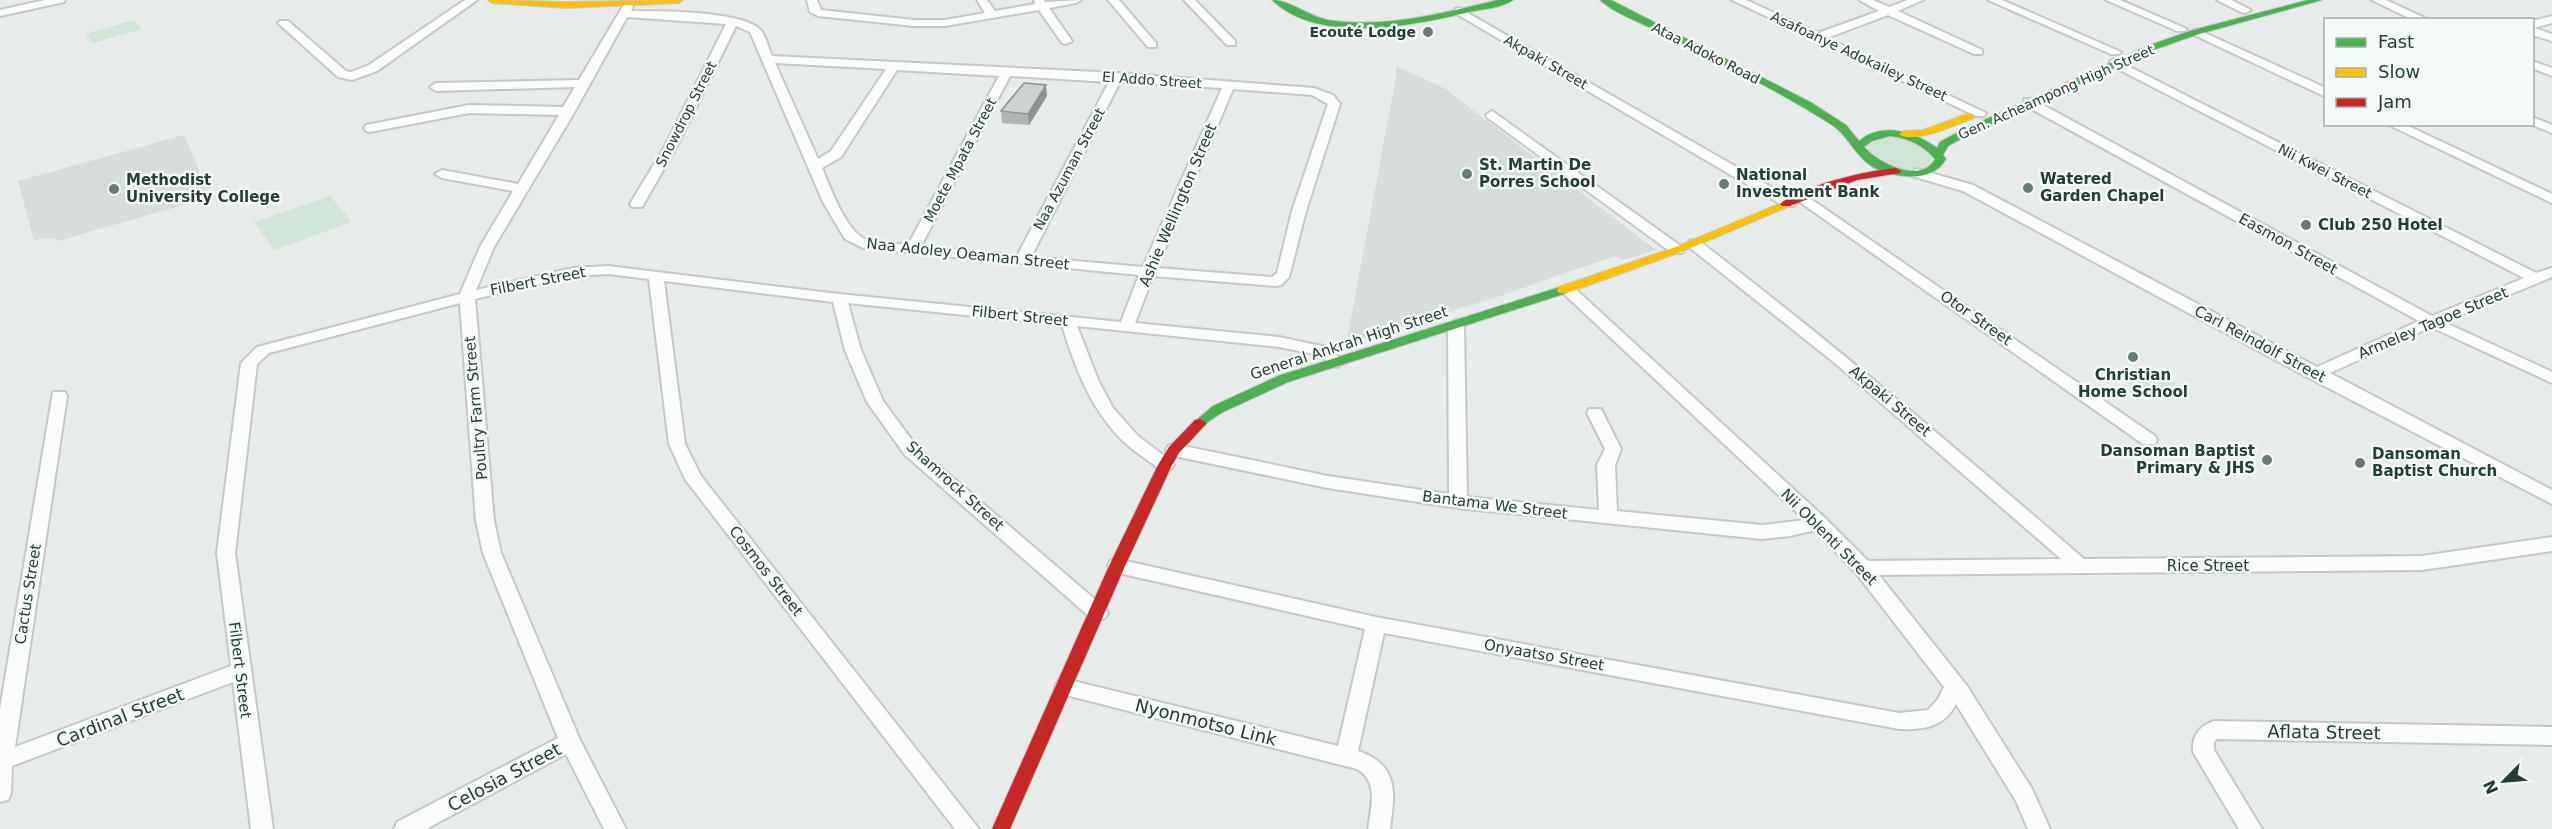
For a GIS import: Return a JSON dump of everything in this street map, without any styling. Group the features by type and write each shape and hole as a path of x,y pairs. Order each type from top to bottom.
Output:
{"main road":[{"path":"492,0 569,2 626,9 679,0"},
{"path":"1276,0 1296,12 1318,19 1373,26 1509,0"},
{"name":"Ataa Adoko Road","path":"1604,0 1809,106 1845,130 1876,165 1896,171"},
{"name":"Gen. Acheampong High Street","path":"1895,134 1932,131 2115,58 2181,29 2283,0"},
{"name":"Gen. Acheampong High Street","path":"1917,173 1934,169 1940,158 1941,147 1950,141 2115,58 2196,32 2318,0"},
{"name":"Ataa Adoko Road","path":"1809,106 1924,141 1940,158"},
{"path":"1860,149 1868,136 1895,134"},
{"name":"General Ankrah High Street","path":"1837,181 1857,162 1860,149"},
{"path":"1896,171 1917,173"},
{"name":"General Ankrah High Street","path":"1001,829 1118,566 1170,457 1194,428 1218,409 1273,383 1566,289 1694,244 1837,181 1874,172 1896,171"}],"street":[{"path":"0,13 60,0"},
{"path":"284,23 342,74 352,75 373,68 472,0"},
{"path":"812,0 814,10 818,13 915,23 945,23 993,16 1041,3 1076,0"},
{"path":"982,0 993,16"},
{"path":"1113,0 1152,45"},
{"path":"1189,0 1231,43"},
{"name":"Asafoanye Adokailey Street","path":"1737,0 1980,112"},
{"path":"1864,0 1978,52"},
{"path":"1818,37 1918,0"},
{"name":"Nii Kwei Street","path":"1993,0 2115,58 2536,279"},
{"path":"2111,0 2181,29"},
{"path":"2222,0 2245,10"},
{"path":"2377,0 2419,18"},
{"path":"1041,3 1066,41"},
{"path":"626,9 732,22"},
{"name":"Poultry Farm Street","path":"615,829 570,742 492,553 485,521 467,296 484,249 522,189 626,9"},
{"name":"Akpaki Street","path":"1459,11 1796,200"},
{"path":"2534,24 2552,19"},
{"name":"Naa Adoley Oeaman Street","path":"732,22 755,30 830,202 850,236 863,244 1268,283"},
{"name":"Snowdrop Street","path":"637,204 671,146 732,22"},
{"path":"2196,32 2324,93"},
{"path":"2534,33 2552,38"},
{"name":"El Addo Street","path":"768,58 1117,77 1314,92 1329,98 1334,104 1299,211 1284,274 1281,279 1268,283"},
{"path":"2534,65 2552,72"},
{"path":"815,166 836,154 894,66"},
{"name":"Moete Mpata Street","path":"913,248 1006,71"},
{"name":"Naa Azuman Street","path":"1022,261 1117,77"},
{"path":"436,87 584,83"},
{"name":"Ashie Wellington Street","path":"1127,325 1229,85"},
{"name":"Easmon Street","path":"2028,102 2432,322 2552,378"},
{"path":"370,128 469,108 568,111"},
{"path":"1492,115 1677,250"},
{"path":"2534,122 2552,129"},
{"path":"2397,126 2552,199"},
{"name":"Carl Reindolf Street","path":"1940,158 1968,188"},
{"name":"Carl Reindolf Street","path":"1917,173 1968,188 2552,498"},
{"path":"442,174 522,189"},
{"name":"Otor Street","path":"1796,200 2149,440"},
{"name":"Akpaki Street","path":"1694,244 1797,322 1952,452 2080,566"},
{"name":"Filbert Street","path":"262,829 239,671 226,554 249,363 263,350 467,296 573,272 608,270 656,274 839,298 1127,325 1301,345 1320,350 1337,362"},
{"name":"Armeley Tagoe Street","path":"2315,374 2552,272"},
{"name":"Cosmos Street","path":"656,274 677,444 694,479 968,829"},
{"name":"Nii Oblenti Street","path":"1566,289 1819,524 1863,568 1955,685 2024,796 2039,829"},
{"name":"Shamrock Street","path":"839,298 853,350 875,402 911,451 1098,613"},
{"path":"1068,321 1084,369 1108,411 1127,435 1170,457"},
{"path":"1456,325 1458,502"},
{"name":"Cactus Street","path":"0,793 1,762 59,396"},
{"path":"1595,413 1612,449 1606,465 1608,517"},
{"name":"Bantama We Street","path":"1170,457 1458,502 1762,532 1790,530 1819,524"},
{"name":"Rice Street","path":"1863,568 2422,563 2552,543"},
{"name":"Onyaatso Street","path":"1118,566 1376,624 1899,721 1922,722 1933,718 1945,708 1955,685"},
{"path":"1346,757 1376,624"},
{"name":"Cardinal Street","path":"1,762 239,671"},
{"name":"Nyonmotso Link","path":"1065,687 1371,765 1381,778 1383,792 1379,829"},
{"name":"Aflata Street","path":"2251,829 2204,752 2205,735 2214,730 2552,736"},
{"name":"Celosia Street","path":"405,829 570,742"}],"shaded area":[{"name":"St. Martin De Porres School","path":"1396,66 1444,88 1656,250 1623,260 1615,256 1497,297 1365,338 1347,340 1396,77"},
{"name":"Methodist University College","path":"184,135 211,197 58,241 52,238 34,240 18,181"}],"green space":[{"path":"134,20 142,29 93,43 85,34"},
{"path":"1880,137 1900,137 1935,153 1929,168 1902,169 1882,161 1867,149 1868,144"},
{"path":"330,196 352,222 274,250 254,222"},
{"path":"2147,367 2176,384 2152,398 2123,380"}],"building":[{"path":"1024,83 1046,85 1028,114 1001,111"}],"traffic: fast":[{"path":"1276,0 1300,14 1324,22 1349,25 1376,25 1432,18 1509,0"},
{"path":"1604,0 1808,105 1842,127 1869,159 1880,166 1905,173 1923,173 1937,166 1941,159 1924,143 1902,134 1878,134 1868,138 1859,146"},
{"path":"1939,153 1944,144 1966,132 2153,47 2196,32 2318,0"},
{"path":"1200,423 1218,409 1283,379 1563,290"}],"traffic: slow":[{"path":"492,0 566,5 679,0"},
{"path":"1904,134 1924,133 1970,116"},
{"path":"1563,290 1677,250 1786,204"}],"traffic: jam":[{"path":"1786,204 1853,178 1896,171"},
{"path":"1001,829 1117,566 1165,465 1174,450 1200,423"}],"place":[{"name":"Ecouté Lodge","path":"1428,32"},
{"name":"St. Martin De Porres School","path":"1467,174"},
{"name":"National Investment Bank","path":"1724,184"},
{"name":"Watered Garden Chapel","path":"2028,188"},
{"name":"Methodist University College","path":"114,189"},
{"name":"Club 250 Hotel","path":"2306,225"},
{"name":"Christian Home School","path":"2133,357"},
{"name":"Dansoman Baptist Primary & JHS","path":"2267,460"},
{"name":"Dansoman Baptist Church","path":"2360,463"}]}
